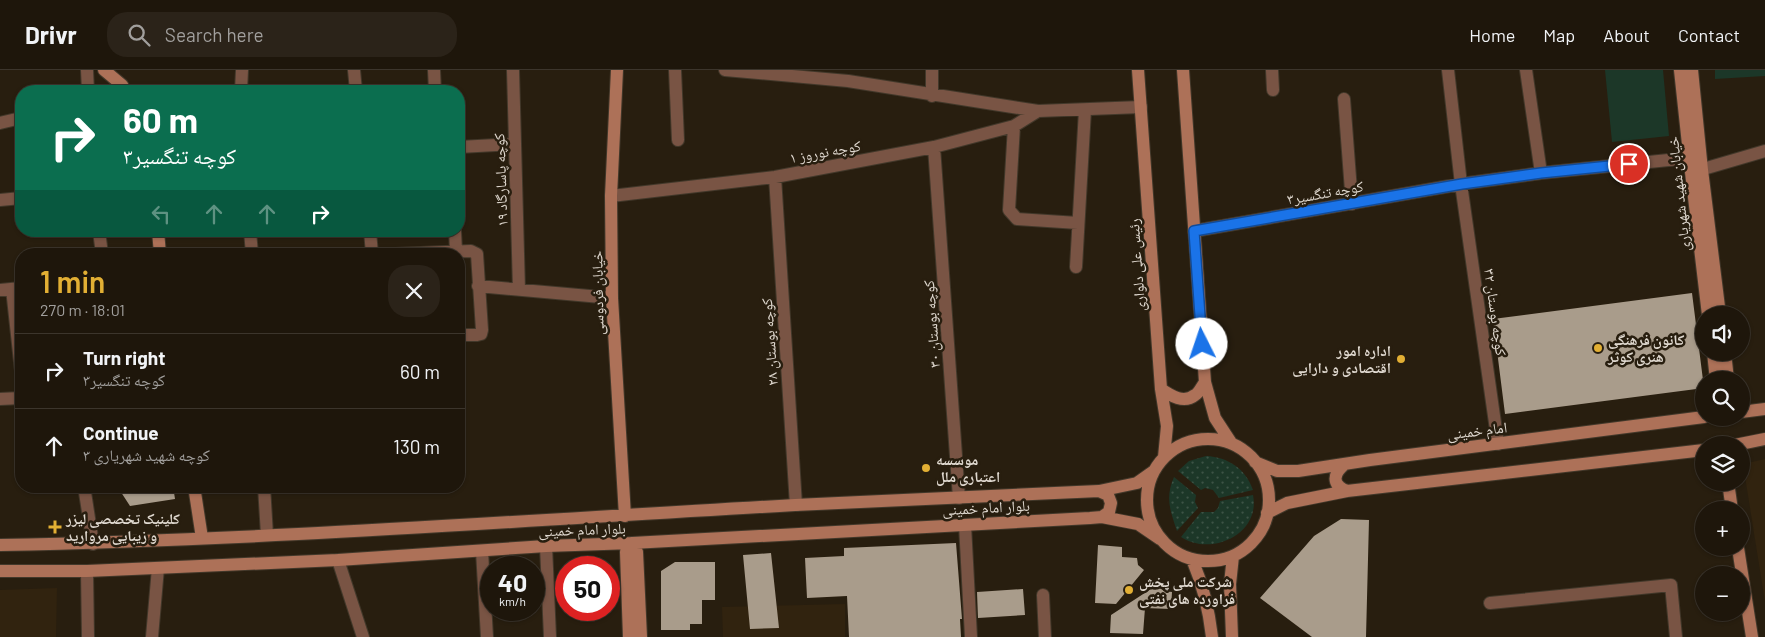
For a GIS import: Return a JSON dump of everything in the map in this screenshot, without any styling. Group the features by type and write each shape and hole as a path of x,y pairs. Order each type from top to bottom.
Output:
{"street":[{"path":"88,70 88,85"},
{"path":"104,70 122,85"},
{"path":"241,85 242,70"},
{"path":"354,70 355,85"},
{"path":"434,70 434,85"},
{"name":"کوچه پاسارگاد ۱۹","path":"513,70 519,290"},
{"name":"خیابان فردوسی","path":"617,70 611,196 612,298 625,516"},
{"path":"675,70 678,140"},
{"path":"725,70 847,76 932,96 1038,111 1141,107"},
{"path":"932,70 932,96"},
{"name":"رئیس علی دلواری","path":"1138,70 1161,390 1167,426 1164,457"},
{"path":"1183,70 1205,382 1215,418 1232,444"},
{"path":"1272,70 1273,90"},
{"name":"کوچه بوستان ۳۲","path":"1448,70 1498,444"},
{"path":"1526,70 1541,173"},
{"name":"خیابان شهید شهریاری","path":"1680,70 1695,157"},
{"name":"خیابان شهید شهریاری","path":"1692,70 1695,157 1707,306"},
{"path":"1344,99 1352,204"},
{"path":"1076,267 1085,110"},
{"name":"کوچه نوروز ۱","path":"611,196 774,177 934,147 1014,126 1038,111"},
{"path":"0,123 15,119"},
{"path":"1014,126 1009,210 1012,215 1018,219 1078,223"},
{"path":"465,147 515,144"},
{"name":"کوچه بوستان ۳۰","path":"934,147 960,498"},
{"path":"1696,172 1765,151"},
{"name":"کوچه تنگسیر۳","path":"1194,231 1462,184 1541,173 1695,157"},
{"name":"خیابان شهید شهریاری","path":"1696,172 1718,306"},
{"name":"کوچه بوستان ۲۸","path":"774,177 796,505"},
{"path":"0,200 15,199"},
{"path":"465,251 473,251 476,254 482,330 481,334 465,335"},
{"path":"478,286 612,298"},
{"path":"11,289 15,322"},
{"path":"1161,390 1172,397 1183,399 1195,396 1205,382"},
{"path":"0,399 15,398"},
{"path":"1750,410 1765,408"},
{"name":"امام خمینی","path":"1255,462 1276,471 1298,471 1695,418"},
{"path":"1200,439 1220,440 1232,444 1242,449 1255,462 1264,477 1269,495 1267,513 1261,530 1250,544 1233,556 1213,561 1192,559 1174,551 1160,539 1151,523 1147,506 1148,488 1154,471 1164,457 1181,445 1200,439"},
{"path":"1750,442 1765,439"},
{"path":"1267,513 1287,503 1347,491 1695,451"},
{"path":"1345,464 1338,469 1335,476 1339,488 1347,491"},
{"name":"بلوار امام خمینی","path":"0,545 93,544 625,516 796,505 1099,491 1137,483 1154,471"},
{"path":"1099,491 1108,495 1111,503 1109,512 1102,517"},
{"path":"85,493 93,544"},
{"path":"195,493 202,538"},
{"path":"264,493 267,535"},
{"name":"بلوار امام خمینی","path":"0,571 87,571 338,560 546,546 1102,517 1138,524 1160,539"},
{"path":"965,525 970,637"},
{"path":"629,637 632,571 637,552 632,543"},
{"path":"546,546 550,637"},
{"path":"482,551 487,637"},
{"path":"1232,637 1230,584 1233,556"},
{"path":"1739,556 1752,637"},
{"path":"1192,559 1203,585 1210,616 1212,637"},
{"path":"338,560 363,637"},
{"path":"152,637 158,568"},
{"path":"87,571 88,637"},
{"path":"632,571 641,637"},
{"path":"1490,603 1671,585 1676,637"},
{"path":"1043,595 1046,637"},
{"path":"1210,616 1216,609 1222,609 1231,617"}],"shaded area":[{"path":"1765,459 1765,602 1747,491 1750,491 1750,462"},
{"path":"57,588 56,637 0,637 0,590"},
{"path":"845,604 845,637 723,637 722,607"}],"green space":[{"path":"1605,70 1663,70 1669,136 1612,142"},
{"path":"1715,70 1765,70 1765,76 1715,79"},
{"path":"1206,456 1222,459 1241,470 1253,490 1219,498 1213,490 1205,488 1201,490 1178,471 1189,461"},
{"path":"1174,477 1196,495 1195,502 1198,508 1177,531 1169,498"},
{"path":"1253,495 1253,509 1249,521 1242,531 1231,538 1219,543 1206,544 1193,543 1181,537 1201,512 1214,512 1218,508 1220,501"}],"building":[{"name":"کانون فرهنگی هنری کوثر","path":"1692,293 1695,317 1695,361 1701,361 1702,371 1695,371 1695,389 1505,414 1493,319"},
{"path":"122,493 174,493 175,499 130,506"},
{"path":"1341,519 1369,520 1366,637 1312,637 1260,598 1314,536"},
{"path":"956,543 962,619 960,619 961,637 849,637 847,596 807,598 805,558 844,556 844,548"},
{"path":"1098,545 1122,547 1122,557 1137,558 1138,565 1144,570 1116,604 1095,603"},
{"path":"771,553 779,628 750,629 743,555"},
{"path":"675,562 715,562 715,600 702,600 702,624 690,624 690,630 661,630 661,571"},
{"path":"1157,585 1164,591 1172,592 1171,609 1145,608 1143,634 1110,633 1111,615"},
{"path":"1023,589 1025,615 978,618 977,592"}],"place":[{"name":"کانون فرهنگی هنری کوثر","path":"1598,348"},
{"name":"اداره امور اقتصادی و دارایی","path":"1401,359"},
{"name":"موسسه اعتباری ملل","path":"926,468"},
{"name":"کلینیک تخصصی لیزر و زیبایی مروارید","path":"55,527"},
{"name":"شرکت ملی پخش فراورده های نفتی","path":"1129,590"}],"route":[{"path":"1202,344 1194,231 1462,184 1541,173 1629,164"}]}
